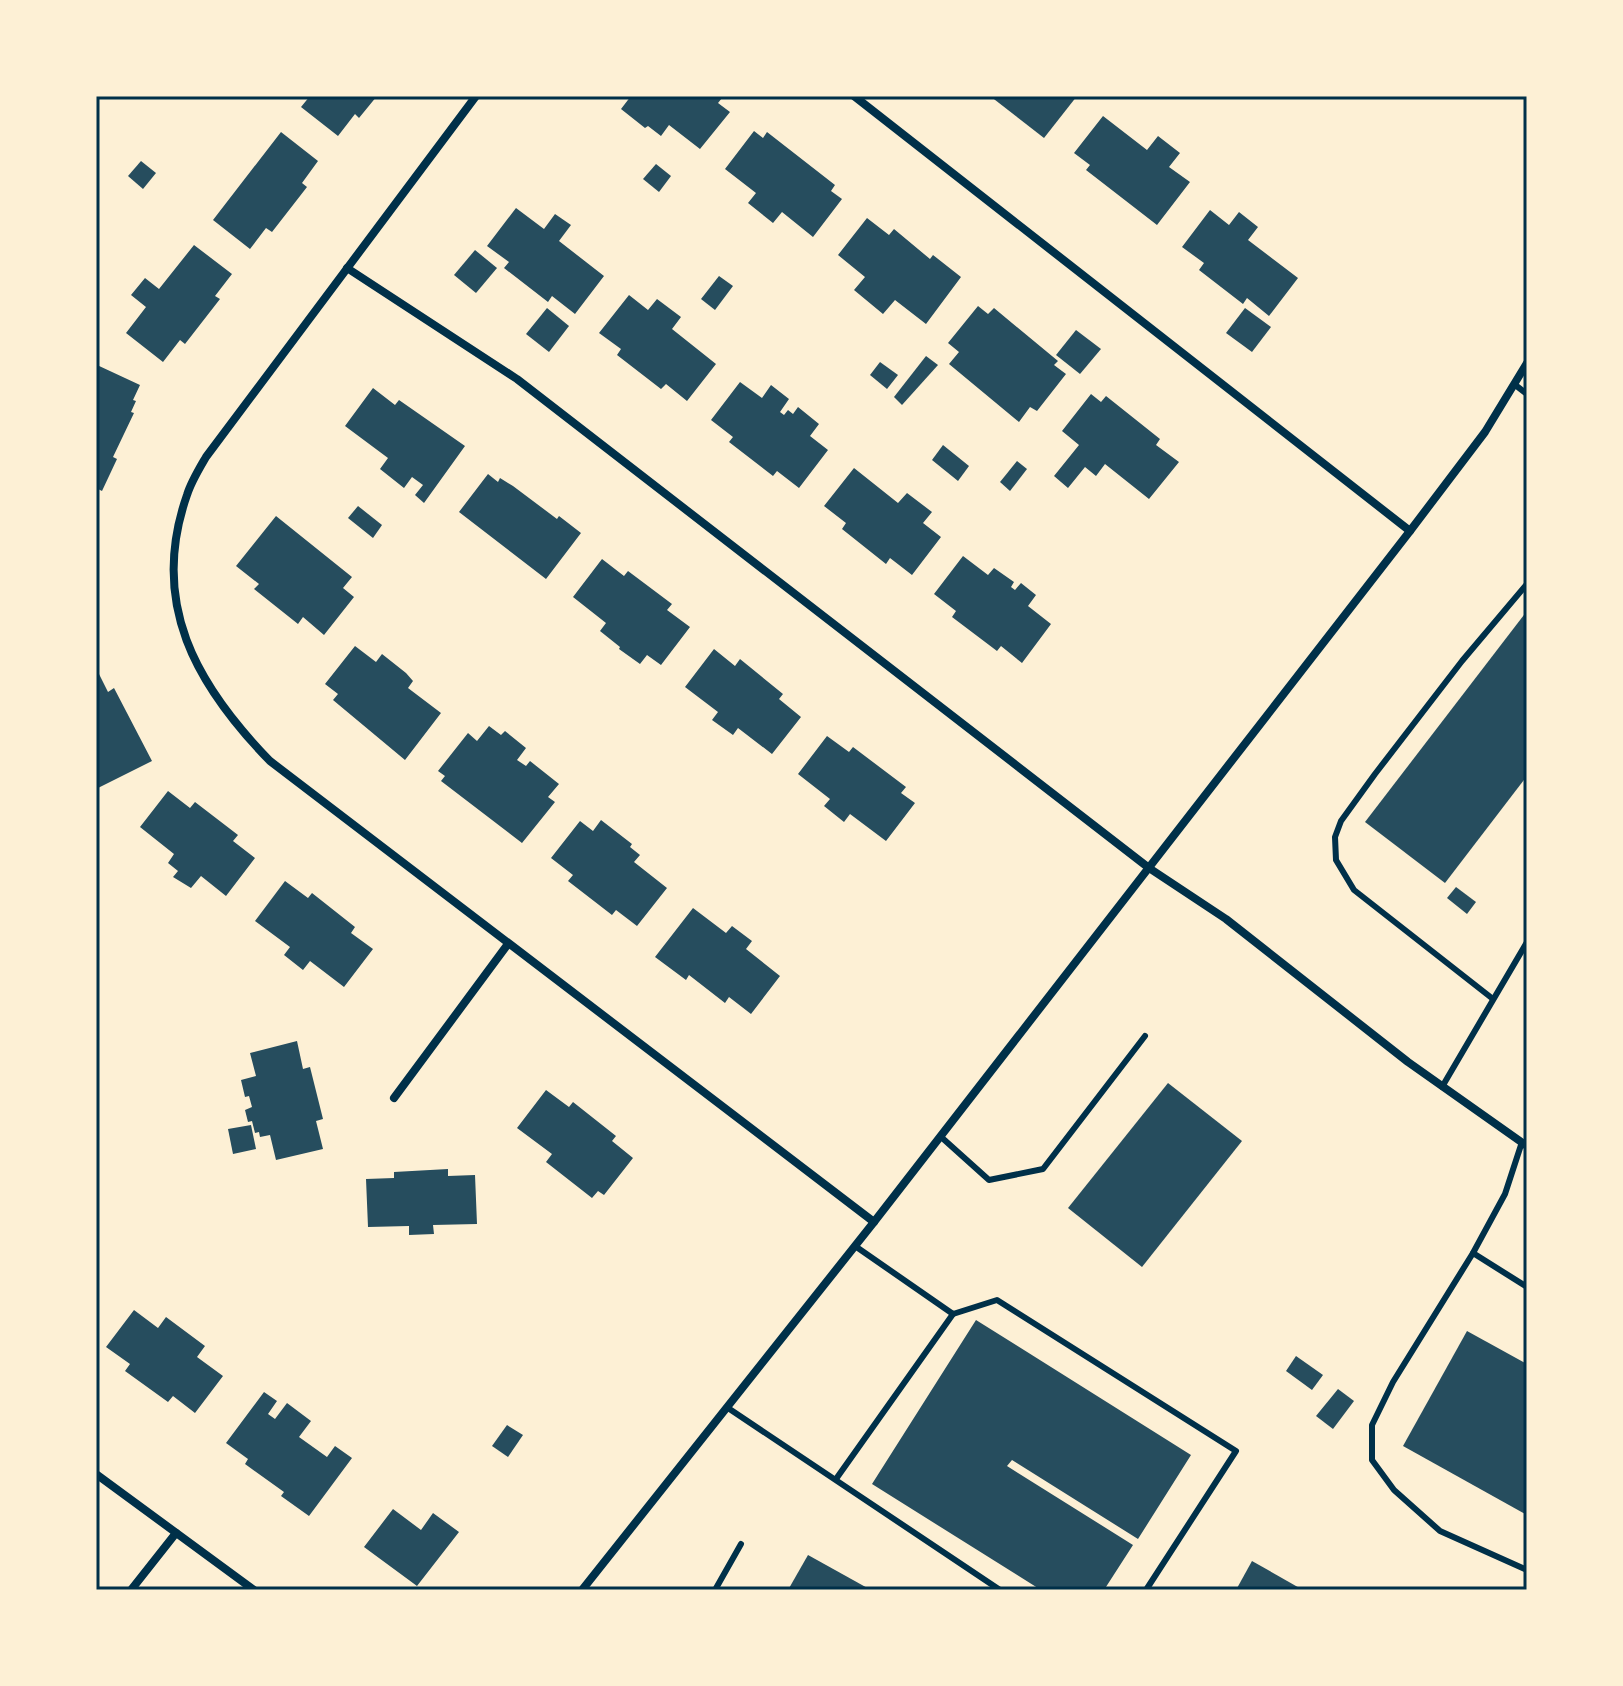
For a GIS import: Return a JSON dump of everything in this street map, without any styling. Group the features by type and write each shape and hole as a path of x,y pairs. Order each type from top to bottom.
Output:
{"street":[{"path":"476,96 206,457 187,493 176,533 174,561 178,615 190,651 208,686 236,726 270,761 874,1222"},
{"path":"854,96 1410,531"},
{"path":"347,268 517,379 1149,868 1226,919 1442,1087 1524,1144"},
{"path":"582,1590 874,1222 1410,531 1485,432 1527,363"},
{"path":"394,1098 508,944"},
{"path":"96,1474 254,1590"},
{"path":"131,1590 176,1533"}],"lane":[{"path":"1514,384 1527,394"},
{"path":"1493,999 1354,890 1336,860 1335,837 1341,821 1375,774 1462,661 1527,584"},
{"path":"1442,1087 1527,942"},
{"path":"940,1136 989,1180 1043,1169 1145,1036"},
{"path":"1524,1144 1505,1194 1473,1253 1393,1382 1372,1425 1372,1460 1394,1490 1440,1531 1527,1570"},
{"path":"855,1246 953,1314"},
{"path":"1473,1253 1527,1287"},
{"path":"836,1479 953,1314 997,1300 1236,1451 1146,1590"},
{"path":"728,1408 1000,1590"},
{"path":"715,1590 741,1544"}],"building":[{"path":"310,96 377,96 359,118 355,114 338,136 301,107"},
{"path":"631,96 719,96 722,98 718,103 730,112 700,149 669,125 661,136 648,126 645,128 621,109"},
{"path":"990,96 1077,96 1044,138"},
{"path":"1103,116 1147,150 1158,136 1180,153 1169,167 1190,182 1157,225 1086,170 1090,165 1074,153"},
{"path":"754,131 763,138 767,132 835,185 831,191 842,199 813,237 782,212 773,223 748,203 756,193 725,169"},
{"path":"281,132 318,161 302,183 307,187 272,232 266,228 250,249 213,220"},
{"path":"141,161 156,173 143,189 128,176"},
{"path":"656,164 671,176 659,192 643,179"},
{"path":"516,208 544,229 555,214 571,225 559,241 604,276 575,314 552,296 548,302 504,268 509,262 487,246"},
{"path":"1210,210 1229,225 1239,212 1258,227 1248,240 1298,278 1269,316 1247,298 1243,304 1199,270 1204,263 1182,247"},
{"path":"867,218 889,235 894,229 930,259 933,255 961,277 926,324 895,300 883,314 854,290 865,277 838,255"},
{"path":"194,245 232,274 215,296 220,299 185,344 180,340 163,362 126,333 146,307 131,295 145,278 159,289"},
{"path":"475,250 497,268 476,293 454,275"},
{"path":"719,276 733,286 715,310 701,299"},
{"path":"629,295 648,310 657,299 681,317 672,329 716,364 687,401 666,384 661,389 617,355 621,349 599,333"},
{"path":"978,306 988,314 994,308 1058,361 1054,365 1066,374 1037,411 1030,407 1019,422 949,364 959,352 948,343"},
{"path":"547,308 569,326 549,352 526,334"},
{"path":"1245,308 1271,327 1252,352 1226,333"},
{"path":"1076,330 1101,349 1080,374 1056,355"},
{"path":"926,356 938,365 902,405 894,397"},
{"path":"880,362 898,375 887,389 870,375"},
{"path":"97,365 140,385 133,400 136,401 131,412 134,413 113,457 117,459 102,491 96,488"},
{"path":"740,382 762,398 771,385 789,399 780,412 784,415 788,410 793,414 798,407 819,424 810,436 828,450 799,488 777,471 773,476 729,442 733,437 711,420"},
{"path":"373,388 395,405 399,400 465,446 424,503 415,495 423,485 412,477 404,488 380,469 388,458 345,426"},
{"path":"1091,394 1101,402 1106,396 1160,439 1156,445 1179,462 1149,499 1105,464 1096,476 1085,467 1068,488 1054,476 1079,445 1062,431"},
{"path":"943,445 969,466 958,481 932,460"},
{"path":"1017,461 1027,469 1010,491 1000,482"},
{"path":"854,468 898,503 907,493 932,512 923,523 941,537 912,575 890,558 886,564 842,529 846,523 824,506"},
{"path":"488,474 498,482 500,478 513,486 581,533 546,579 459,512"},
{"path":"358,506 382,525 373,538 348,518"},
{"path":"276,516 352,577 343,588 354,597 324,635 303,617 298,624 254,589 259,584 236,566"},
{"path":"963,556 988,575 994,568 1014,582 1011,587 1015,590 1021,583 1036,595 1028,606 1051,624 1022,663 1001,646 997,651 952,617 956,611 934,594"},
{"path":"602,559 624,576 628,571 672,604 667,610 690,627 661,665 647,655 640,664 619,649 600,631 606,623 573,597"},
{"path":"1527,611 1527,776 1445,883 1365,822"},
{"path":"355,646 376,662 382,654 413,681 408,688 441,713 405,760 333,700 338,694 325,684"},
{"path":"714,649 735,666 740,659 783,694 779,699 801,717 772,754 738,728 733,735 712,720 718,712 685,687"},
{"path":"96,668 108,692 114,688 152,761 96,789"},
{"path":"489,726 501,735 505,731 526,748 517,760 526,766 530,761 559,784 548,797 555,802 522,843 441,781 445,776 438,771 468,733 477,741"},
{"path":"827,736 849,752 853,747 906,787 901,793 915,803 886,841 850,814 844,822 824,806 830,799 798,774"},
{"path":"168,791 190,808 195,802 238,835 233,841 255,858 226,896 201,876 191,888 173,877 178,871 168,863 174,854 140,827"},
{"path":"601,820 632,844 630,847 640,855 634,862 667,888 637,926 616,910 612,915 568,881 573,875 551,858 580,821 593,831"},
{"path":"285,881 308,898 312,893 355,927 351,933 373,949 344,987 310,961 303,970 284,955 290,947 255,921"},
{"path":"1456,887 1476,902 1467,914 1447,898"},
{"path":"693,908 726,933 732,926 752,941 746,949 780,976 751,1014 729,997 725,1003 689,975 686,980 655,957"},
{"path":"297,1041 303,1069 310,1067 323,1119 316,1121 323,1149 276,1160 270,1135 260,1137 259,1132 255,1133 252,1121 248,1122 245,1110 252,1107 249,1096 245,1097 241,1080 256,1076 250,1053"},
{"path":"1168,1083 1242,1141 1142,1267 1068,1208"},
{"path":"546,1090 569,1107 573,1102 616,1136 612,1141 633,1158 604,1195 598,1191 592,1198 546,1162 552,1154 517,1128"},
{"path":"251,1125 256,1149 233,1154 228,1129"},
{"path":"448,1169 448,1176 475,1175 477,1224 433,1225 434,1234 409,1235 409,1226 368,1227 366,1179 394,1178 394,1172"},
{"path":"134,1310 158,1328 166,1317 205,1346 197,1357 223,1376 195,1413 173,1396 168,1402 125,1371 130,1364 106,1347"},
{"path":"976,1320 1191,1455 1138,1539 1012,1460 1007,1466 1133,1545 1104,1590 1041,1590 872,1484"},
{"path":"1467,1331 1527,1364 1527,1515 1403,1446"},
{"path":"1296,1356 1323,1375 1312,1390 1286,1371"},
{"path":"1338,1389 1354,1401 1333,1429 1316,1416"},
{"path":"264,1392 277,1401 268,1414 275,1419 287,1403 311,1421 299,1437 327,1457 335,1446 352,1458 309,1516 281,1496 284,1492 245,1464 248,1459 226,1443"},
{"path":"507,1425 523,1435 508,1457 492,1446"},
{"path":"393,1509 421,1530 433,1513 459,1532 417,1586 364,1547"},
{"path":"808,1555 871,1590 788,1590"},
{"path":"1252,1561 1303,1590 1236,1590"}]}
